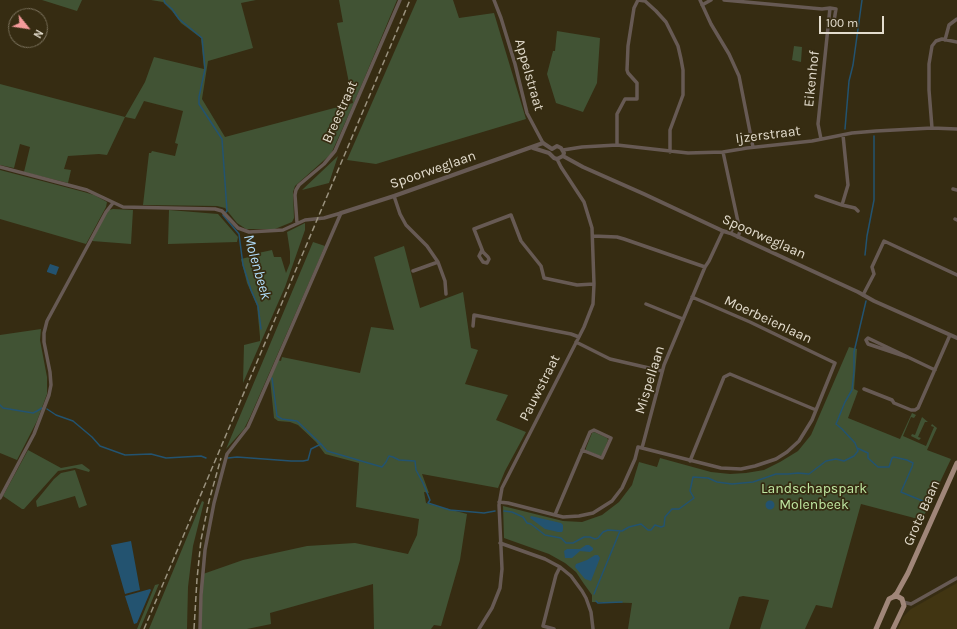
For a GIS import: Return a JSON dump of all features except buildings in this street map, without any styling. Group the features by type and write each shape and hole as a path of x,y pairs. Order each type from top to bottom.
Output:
{"main road":[{"name":"Grote Baan","path":"876,629 888,601 897,592 908,573 957,463"},
{"name":"Grote Baan","path":"893,629 903,608 902,594 908,573"},
{"path":"893,597 898,596 903,601"}],"street":[{"name":"Breestraat","path":"297,223 296,190 324,164 336,150 400,0"},
{"name":"Appelstraat","path":"494,0 515,64 527,113 543,143 552,151"},
{"path":"617,145 617,114 625,99 637,99 637,83 627,70 628,46 634,8 638,0 644,1 666,22 678,46 682,65 683,94 670,130 670,152"},
{"path":"700,0 711,24 735,64 739,76 753,147"},
{"path":"702,5 711,0"},
{"name":"Eikenhof","path":"724,0 771,2 822,9 830,8 830,21 818,124 821,139"},
{"path":"945,40 949,25 957,19"},
{"path":"932,128 929,90 929,64 932,49 936,41 942,39 957,42"},
{"name":"Ijzerstraat","path":"563,150 582,147 617,145 670,152 723,152 884,130 932,128 957,129"},
{"path":"842,205 848,185 843,135"},
{"name":"Spoorweglaan","path":"0,167 87,190 96,193 113,203 130,208 215,209 222,211 238,228 249,232 282,230 305,220 341,213 394,196 543,143"},
{"path":"559,146 563,150 562,156 557,159 552,156 554,147 559,146"},
{"path":"532,148 552,151"},
{"path":"723,152 740,231 738,237"},
{"name":"Spoorweglaan","path":"562,156 723,232 730,233 957,338"},
{"name":"Pauwstraat","path":"479,629 492,608 500,588 502,569 499,502 502,488 579,337 591,309 594,284 593,236 589,215 584,202 557,159"},
{"path":"394,196 400,214 406,225 427,246 438,262 445,281 446,294"},
{"path":"816,196 855,208 858,211"},
{"path":"0,498 34,434 50,395 50,372 44,342 44,333 47,322 106,212 113,203"},
{"path":"200,629 205,550 214,503 227,454 250,422 341,213"},
{"path":"482,250 474,229 511,215 521,241 541,266 544,278 577,285 594,284"},
{"path":"730,233 737,221"},
{"name":"Mispellaan","path":"555,515 578,516 593,513 612,500 622,488 635,459 638,447 642,448 662,371 704,267 723,232"},
{"path":"593,236 607,236 624,239 704,267"},
{"path":"863,295 874,274 872,267 884,241 957,275"},
{"path":"413,271 438,262"},
{"name":"Moerbeienlaan","path":"692,297 750,322 835,363 816,410"},
{"path":"646,304 683,319"},
{"path":"473,326 474,315 571,334 579,337"},
{"path":"864,389 892,400 894,403 906,408 915,410 918,408 950,335"},
{"path":"907,357 868,344 866,340 868,338 935,370"},
{"path":"576,342 610,359 662,371"},
{"path":"642,448 690,461 721,468 736,469 755,466 776,459 787,452 799,441 812,420 816,410 730,374 724,377 690,461"},
{"path":"499,502 555,515 582,450 590,432 594,430 611,438 604,459 582,450"},
{"path":"500,543 545,558 571,576 582,591 591,612 593,629"},
{"path":"554,629 543,626 556,575 560,567"},
{"path":"903,601 911,604 957,578"}],"shaded area":[{"path":"957,583 957,629 898,629 903,617 911,609"}],"green space":[{"path":"42,0 82,0 77,11"},
{"path":"151,0 256,0 241,3 253,48 208,61 202,99 225,137 353,103 337,23 343,22 339,0 397,0 354,103 331,154 295,186 293,192 294,218 292,222 275,229 246,229 237,223 225,208 217,206 143,205 149,153 152,151 175,156 178,144 175,143 183,111 144,101 135,119 125,117 145,82 154,57 204,69 201,38 181,23 163,2"},
{"path":"417,0 453,0 459,18 494,13 526,119 376,164 347,160"},
{"path":"557,31 600,38 597,83 583,112 556,103 547,74 553,51 555,51"},
{"path":"794,46 802,47 801,62 792,60"},
{"path":"0,84 125,117 107,155 99,154 68,156 64,169 71,170 68,183 24,172 30,147 20,144 14,168 0,165"},
{"path":"338,156 329,183 302,190"},
{"path":"0,170 84,192 94,195 107,202 106,207 86,244 0,219"},
{"path":"109,210 133,210 131,244 92,241 105,215"},
{"path":"169,210 218,214 238,237 237,242 168,244"},
{"path":"305,223 305,230 285,287 243,383 244,345 260,341 260,337 257,306 247,283 241,259 249,257 249,255 272,250 274,257 281,257 286,273 290,263 287,232"},
{"path":"313,242 325,246 250,417 244,429 226,449"},
{"path":"404,246 420,308 463,292 471,348 478,350 465,384 508,395 496,420 526,432 505,471 498,488 422,474 429,493 424,492 426,503 467,514 460,560 441,626 434,625 431,629 374,629 373,584 270,613 271,624 247,629 201,629 203,574 243,560 307,546 355,543 408,554 417,535 419,519 356,507 359,463 325,454 316,442 298,425 290,422 278,421 274,418 270,379 278,360 281,361 282,357 360,373 371,327 394,330 374,257"},
{"path":"41,329 40,340 47,377 47,394 37,421 17,460 0,453 0,335"},
{"name":"Landschapspark Molenbeek","path":"849,347 857,349 854,389 858,391 848,418 900,439 912,413 916,415 914,418 911,417 903,436 926,446 934,427 931,426 932,424 937,428 927,450 951,459 922,520 861,504 832,608 816,605 805,629 760,629 769,600 743,596 739,597 729,629 628,629 632,603 592,602 592,595 576,572 565,563 549,554 504,538 503,506 563,521 582,522 602,515 619,502 632,485 639,462 657,467 660,458 711,472 730,474 764,470 780,462 798,451 811,435"},
{"path":"922,417 928,422 925,422 918,437 921,438 919,440 911,436 912,434 915,435"},
{"path":"594,432 607,438 608,440 602,455 600,456 586,450 592,433"},
{"path":"28,450 61,468 82,464 90,470 89,472 75,468 58,471 24,509 22,509 3,496"},
{"path":"75,470 87,505 79,508 75,496 37,507 36,501 54,479 61,473"},
{"path":"202,501 204,502 193,546 188,587 187,629 149,629"},
{"path":"159,584 140,629 137,629 155,585"}],"water":[{"path":"50,264 59,267 56,275 47,272"},
{"path":"768,501 772,501 774,505 772,509 768,509 766,507 766,503"},
{"path":"531,516 561,523 563,525 563,530 562,532 558,532 545,529 530,518"},
{"path":"131,541 140,590 125,594 111,545"},
{"path":"586,545 589,545 593,548 593,550 590,552 580,551 572,558 565,558 564,551 567,549 580,549"},
{"path":"598,555 600,558 591,581 585,579 575,567 576,564"},
{"path":"151,590 137,623 134,624 125,596"}],"waterway":[{"name":"Molenbeek","path":"164,0 179,19 202,38 205,69 199,104 222,139 227,211 223,215 239,234 243,265 258,306 261,329"},
{"path":"845,129 849,81 853,65 862,0"},
{"path":"865,255 874,200 874,136"},
{"path":"857,448 855,443 836,424 845,402 852,390 854,352 866,301"},
{"name":"Molenbeek","path":"272,378 277,416 282,419 297,421 327,451 382,467 389,456 399,460 415,461 416,470 430,500 428,503 450,510 484,513 495,511"},
{"path":"0,405 3,408 33,413 42,408"},
{"path":"47,409 56,415 73,421 100,446 125,455 151,454 166,458 201,456 206,458"},
{"path":"228,458 237,457 303,461 308,460 311,449 321,444"},
{"path":"857,448 868,453 868,458 878,467 889,467 892,458 894,457 913,463 901,492 930,504"},
{"name":"Molenbeek","path":"504,511 512,512 523,517 527,523 531,524 545,535 561,538 566,543 573,543 584,537 595,539 598,538 603,532 608,530 622,531 629,527 641,524 648,530 651,530 655,525 661,527 664,526 665,517 672,509 679,509 694,498 690,491 693,477 708,478 717,482 732,484 753,482 776,474 809,474 826,461 836,459 844,461 854,456 858,451 857,448"},
{"path":"594,594 620,531"},
{"path":"596,601 598,603 622,602"}],"railway":[{"path":"144,629 410,0"},
{"path":"194,629 201,540 209,501 221,458"}]}
